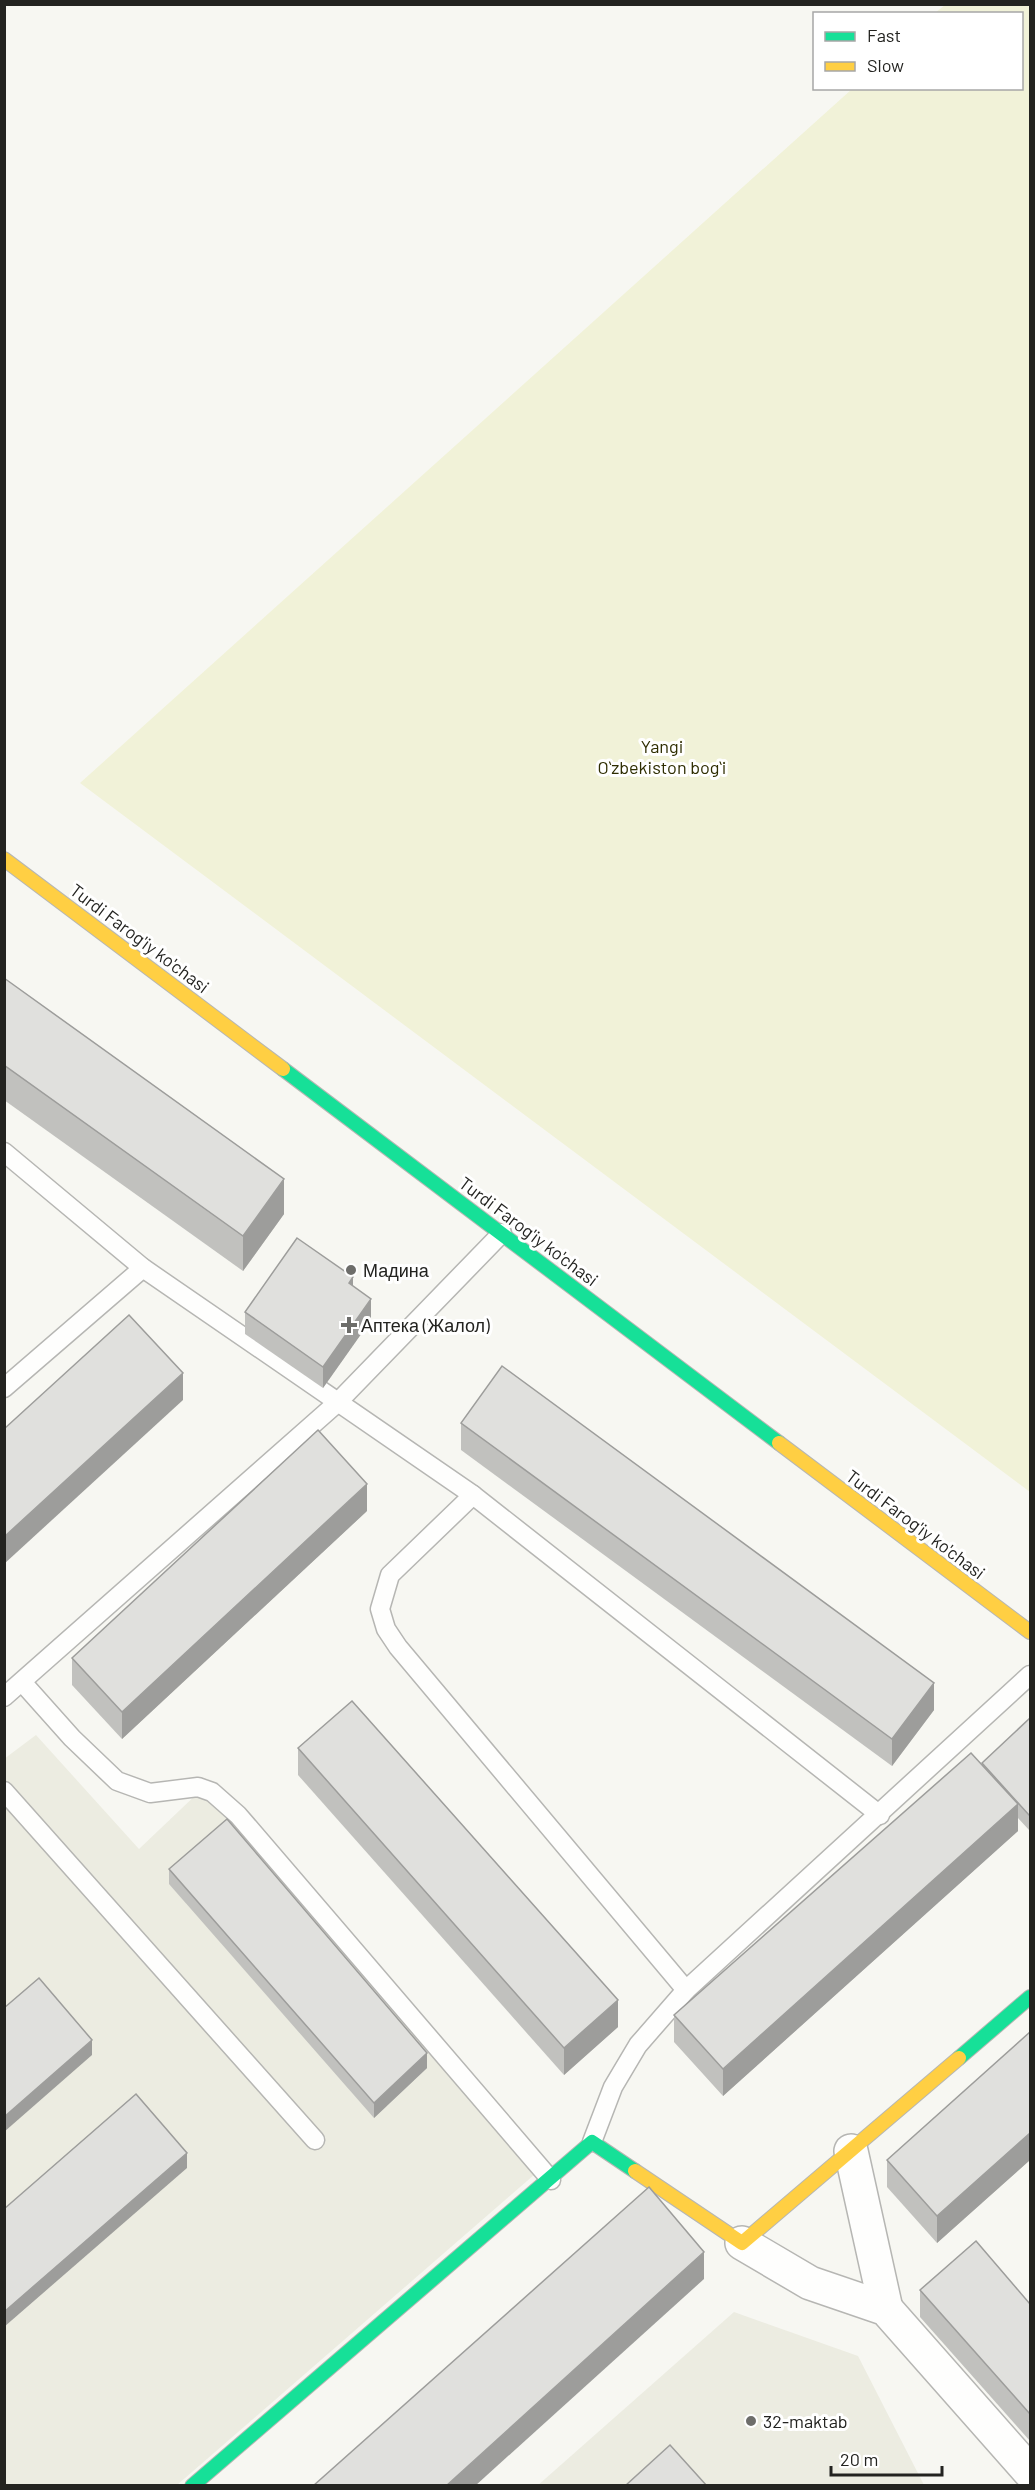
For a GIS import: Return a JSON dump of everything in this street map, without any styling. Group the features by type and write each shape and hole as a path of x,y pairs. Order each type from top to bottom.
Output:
{"main road":[{"name":"Turdi Farog'iy ko'chasi","path":"4,859 1030,1632"},
{"path":"192,2486 551,2180 592,2142 742,2243 1030,1997"}],"street":[{"path":"850,2151 886,2309 1030,2472"},
{"path":"742,2243 810,2283 886,2309"}],"lane":[{"path":"4,1152 143,1268 473,1495 880,1815"},
{"path":"4,1697 337,1403 502,1233"},
{"path":"4,1388 143,1268"},
{"path":"473,1495 390,1575 380,1608 386,1629 398,1647 686,1990"},
{"path":"592,2142 613,2087 638,2045 686,1990 880,1815 1030,1674"},
{"path":"22,1682 72,1738 117,1781 150,1793 198,1787 212,1792 238,1815 551,2180"},
{"path":"4,1791 315,2140"}],"shaded area":[{"path":"36,1735 139,1849 201,1790 542,2168 177,2485 5,2486 4,1759"},
{"name":"32-maktab","path":"734,2312 858,2356 924,2485 537,2486"}],"green space":[{"name":"Yangi Oʻzbekiston bogʻi","path":"945,5 1030,5 1030,1492 80,783 851,90 1023,90 1023,12 936,12"}],"building":[{"path":"4,978 284,1179 243,1236 4,1065"},
{"path":"297,1238 353,1277 349,1283 371,1299 323,1367 245,1312"},
{"path":"129,1315 183,1373 4,1537 4,1429"},
{"path":"502,1366 934,1683 892,1739 461,1423"},
{"path":"318,1430 367,1484 122,1712 72,1658"},
{"path":"352,1701 618,2000 564,2048 298,1748"},
{"path":"1030,1718 1030,1814 1029,1815 982,1763"},
{"path":"971,1753 1018,1804 723,2069 674,2015"},
{"path":"227,1819 427,2053 374,2103 169,1869"},
{"path":"39,1978 92,2040 4,2117 4,2008"},
{"path":"1030,2032 1030,2133 937,2216 887,2160"},
{"path":"136,2094 187,2153 4,2312 4,2209"},
{"path":"649,2187 704,2252 446,2486 313,2486"},
{"path":"976,2241 1030,2304 1030,2414 920,2290"},
{"path":"670,2445 707,2486 625,2486"}],"traffic: fast":[{"path":"283,1069 779,1443"},
{"path":"959,2058 1030,1997"},
{"path":"192,2486 592,2142 635,2171"}],"traffic: slow":[{"path":"4,859 283,1069"},
{"path":"779,1443 1030,1632"},
{"path":"635,2171 742,2243 959,2058"}],"place":[{"name":"Мадина","path":"351,1270"},
{"name":"Аптека (Жалол)","path":"349,1325"},
{"name":"32-maktab","path":"751,2421"}]}
